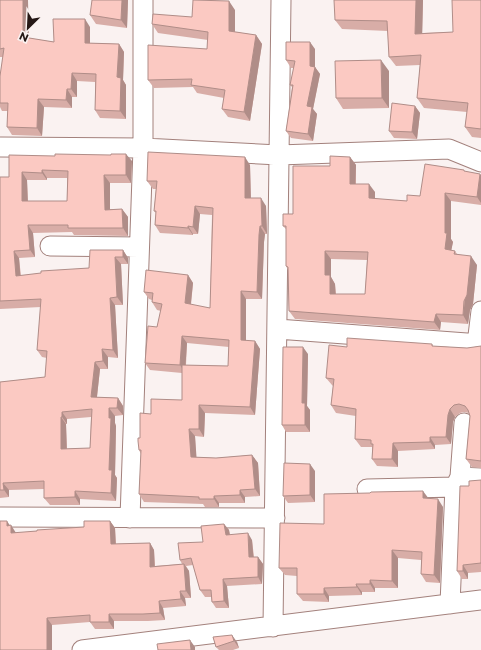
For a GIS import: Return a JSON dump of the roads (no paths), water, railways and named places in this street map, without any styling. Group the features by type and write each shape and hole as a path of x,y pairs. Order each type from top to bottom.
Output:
{"street":[{"path":"130,518 143,148 143,0"},
{"path":"273,627 281,0"},
{"path":"0,147 143,148 279,155 449,149 481,162"},
{"path":"50,246 139,247"},
{"path":"277,329 479,344 481,311"},
{"path":"450,604 457,482 464,423"},
{"path":"367,489 457,482 481,478"},
{"path":"0,517 275,518"},
{"path":"82,650 481,600"}]}
